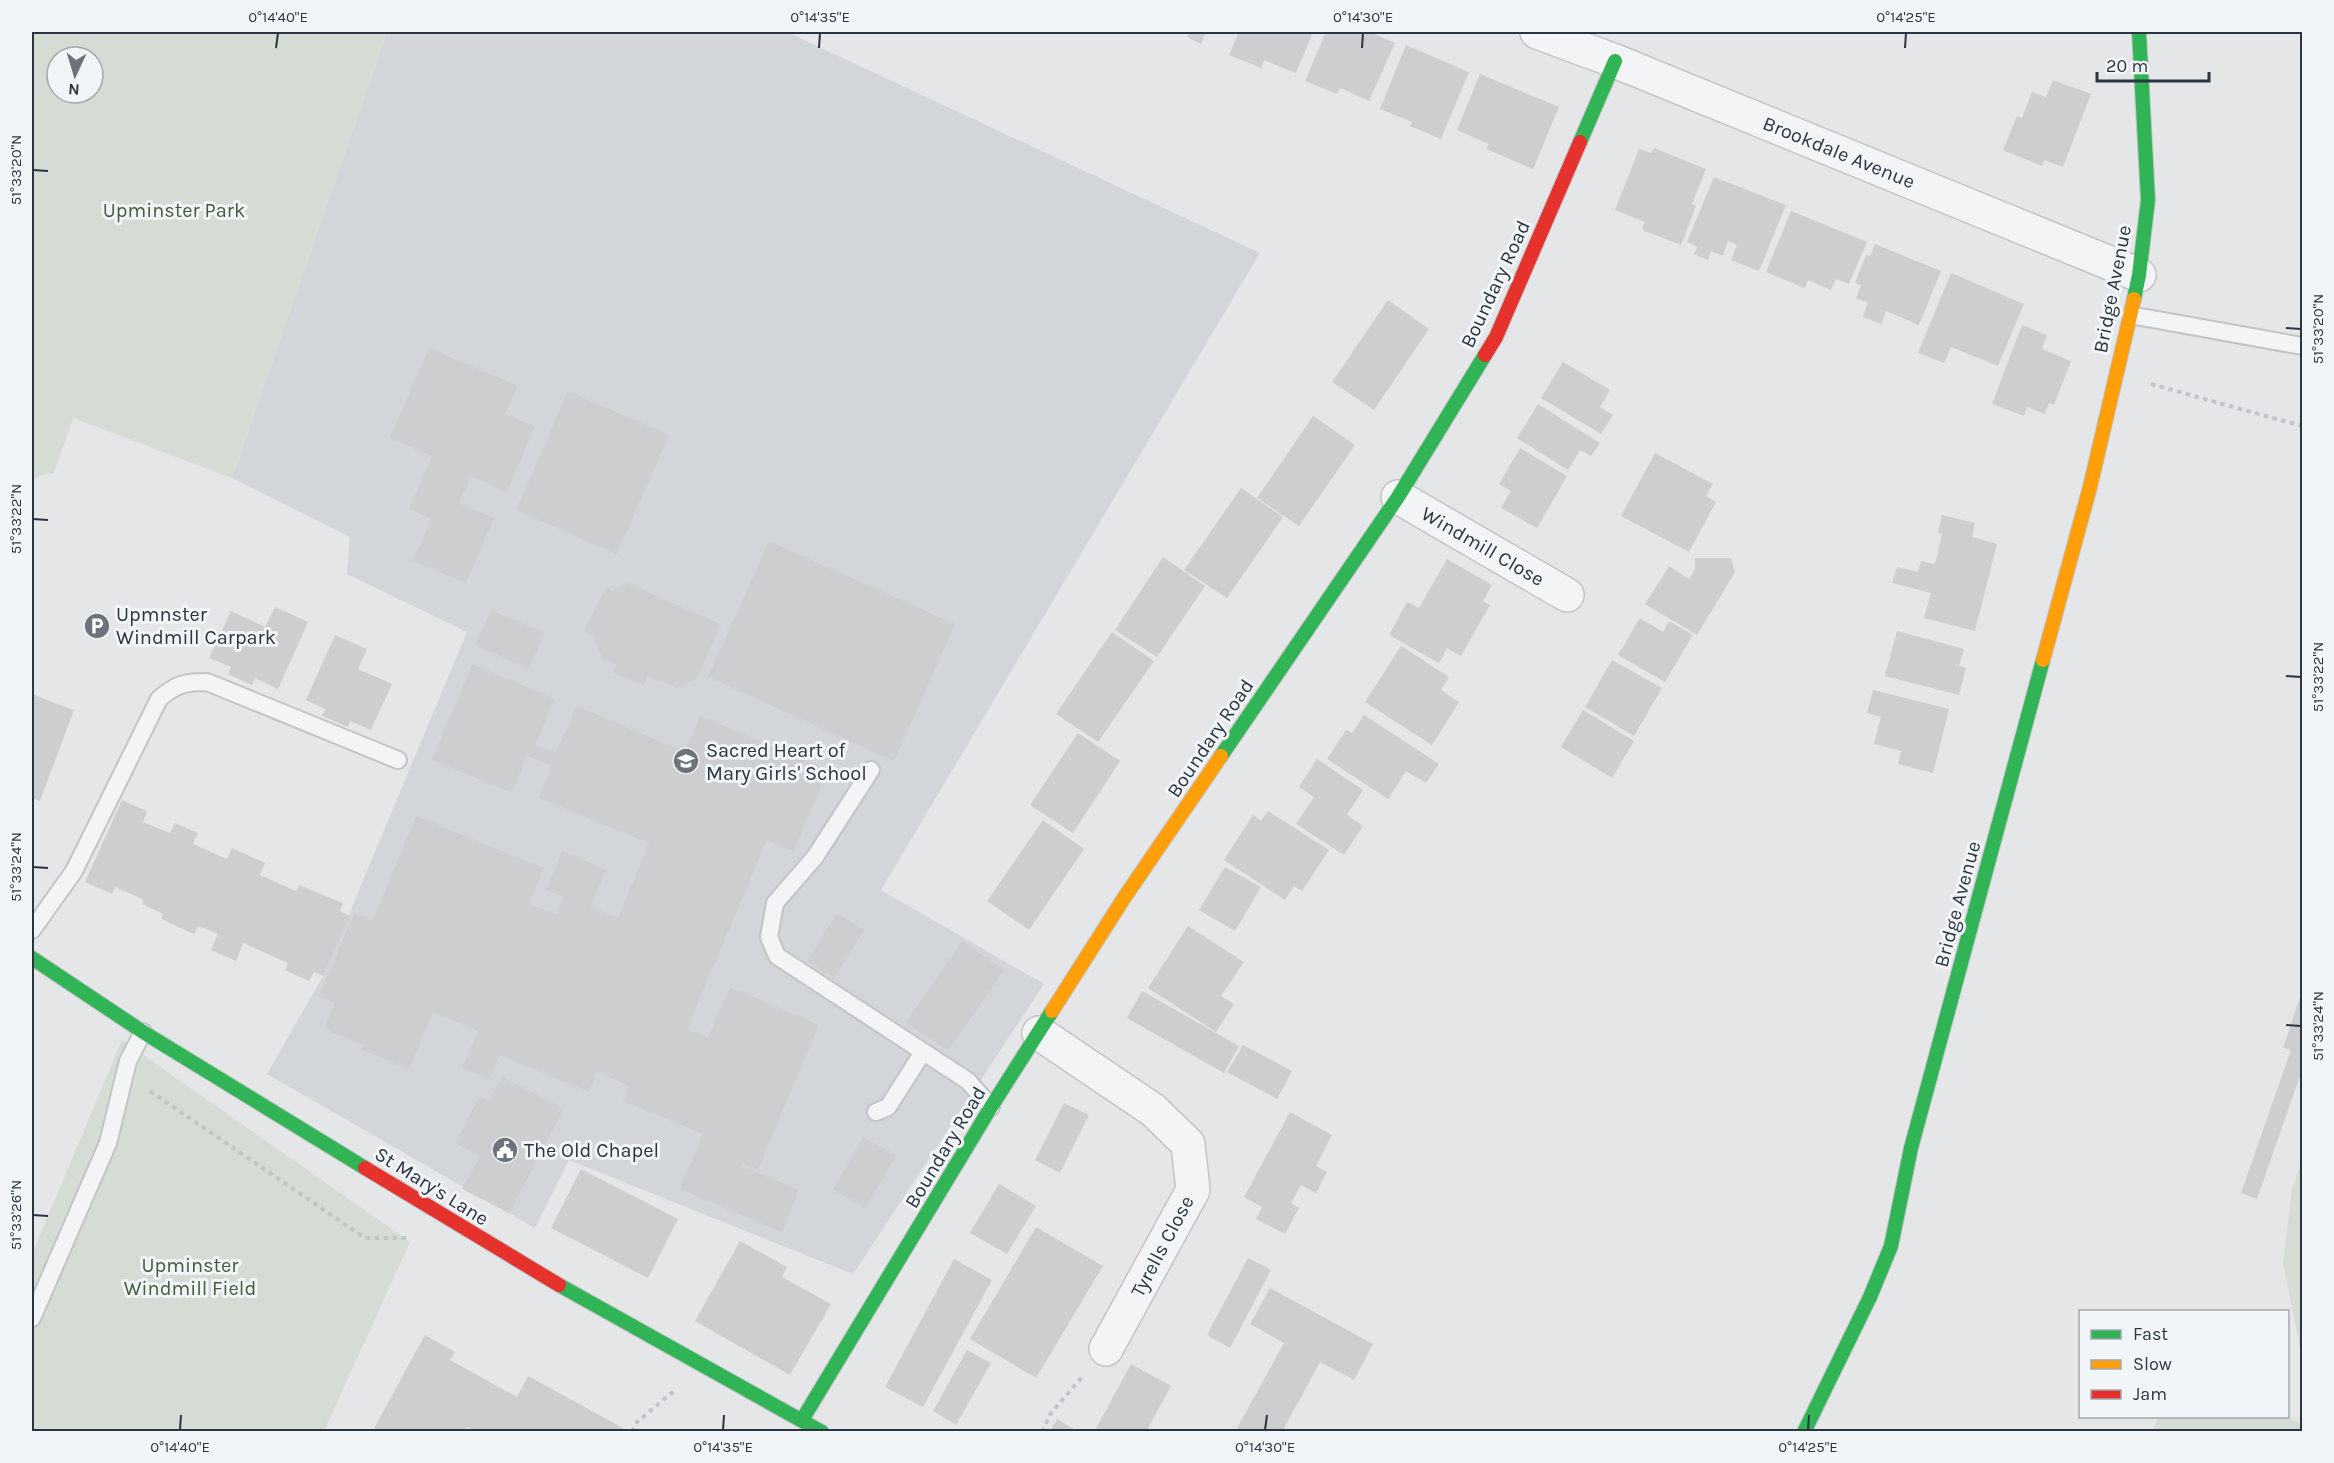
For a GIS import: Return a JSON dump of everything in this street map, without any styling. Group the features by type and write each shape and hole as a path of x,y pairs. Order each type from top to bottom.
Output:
{"street":[{"name":"Bridge Avenue","path":"1804,1431 1870,1297 1891,1246 1911,1148 2090,488 2139,275 2148,200 2139,32"},
{"name":"Brookdale Avenue","path":"1549,34 2139,275"},
{"name":"Boundary Road","path":"802,1420 991,1107 1124,898 1398,497 1496,337 1615,61"},
{"name":"Windmill Close","path":"1398,497 1567,595"},
{"name":"St Mary's Lane","path":"32,958 143,1032 599,1308 822,1431"},
{"name":"Tyrells Close","path":"1039,1034 1153,1110 1188,1144 1193,1190 1106,1349"}],"lane":[{"path":"2130,315 2302,346"},
{"path":"32,930 74,871 159,699 171,688 188,682 207,682 398,760"},
{"path":"871,770 814,857 775,903 769,937 777,956 968,1081 991,1107"},
{"path":"32,1318 108,1143 128,1061 143,1032"},
{"path":"876,1112 888,1107 923,1052"}],"path":[{"name":"Bridge Avenue","path":"2116,375 2302,426"},
{"path":"124,1074 365,1238 414,1237 432,1208"},
{"path":"1042,1431 1051,1413 1106,1349"},
{"path":"632,1431 637,1422 704,1365"}],"shaded area":[{"name":"Sacred Heart of Mary Girls' School","path":"387,32 787,32 1260,253 881,890 1044,984 853,1274 569,1160 535,1228 267,1074 323,976 467,632 347,574 350,537 232,478"}],"green space":[{"name":"Upminster Park","path":"32,32 387,32 232,478 73,418 54,473 32,478"},
{"name":"Upminster Windmill Field","path":"122,1040 410,1242 324,1431 32,1432 32,1254"},
{"path":"2302,1160 2302,1350 2283,1263 2292,1189"},
{"path":"2289,1417 2302,1425 2302,1431 2153,1431 2157,1418"}],"building":[{"path":"1183,32 1206,32 1201,44 1187,37 1189,34"},
{"path":"1239,32 1313,32 1296,73 1264,60 1261,68 1229,55"},
{"path":"1326,32 1370,32 1395,43 1369,101 1340,88 1337,94 1305,81"},
{"path":"1406,45 1469,72 1441,139 1410,126 1412,122 1380,109"},
{"path":"1480,74 1559,107 1533,169 1486,149 1489,144 1457,130"},
{"path":"2053,80 2091,94 2063,167 2044,160 2042,166 2003,150 2017,116 2022,118 2032,92 2046,97"},
{"path":"1654,148 1706,169 1692,204 1696,206 1681,245 1642,230 1645,222 1615,210 1639,149 1651,153"},
{"path":"1714,177 1786,205 1759,271 1731,260 1737,245 1728,241 1723,256 1711,251 1708,260 1694,254 1697,247 1687,242"},
{"path":"1791,211 1867,242 1849,284 1836,279 1831,290 1808,280 1805,288 1766,272"},
{"path":"1875,244 1941,271 1919,325 1886,311 1881,324 1863,317 1868,303 1856,298 1861,285 1855,283 1866,255 1870,256"},
{"path":"1951,273 2024,304 1998,366 1951,347 1944,363 1918,353"},
{"path":"1388,300 1429,329 1374,410 1332,382"},
{"path":"2022,325 2047,335 2042,349 2071,361 2054,405 2049,403 2045,414 2027,407 2024,416 1992,404"},
{"path":"429,348 518,386 505,414 535,426 507,492 471,476 459,503 494,518 466,583 413,561 431,519 409,509 432,456 390,438"},
{"path":"1563,362 1610,390 1600,407 1613,415 1601,434 1541,398"},
{"path":"568,391 669,435 617,554 516,510"},
{"path":"1538,404 1600,443 1591,456 1580,450 1568,470 1517,438"},
{"path":"1313,416 1355,445 1299,526 1257,498"},
{"path":"1520,448 1567,476 1537,528 1501,508 1511,491 1499,484"},
{"path":"1655,453 1713,484 1706,496 1716,502 1689,552 1621,516"},
{"path":"1241,488 1283,517 1227,598 1184,570"},
{"path":"1942,515 1975,523 1972,537 1997,544 1975,631 1924,618 1931,593 1892,583 1897,567 1918,572 1921,561 1935,564 1942,534 1938,533"},
{"path":"769,541 955,624 894,761 708,677"},
{"path":"1163,557 1205,586 1157,657 1115,630"},
{"path":"1695,558 1731,558 1735,572 1697,635 1645,604 1669,566 1689,579 1695,569"},
{"path":"1447,559 1492,585 1483,601 1490,605 1461,656 1447,648 1439,663 1389,635 1407,602 1419,608"},
{"path":"627,583 721,624 697,679 677,688 648,676 644,685 613,673 616,665 603,659 592,635 584,631 606,587 613,591"},
{"path":"275,607 308,622 278,689 255,678 252,685 228,674 231,667 209,658 231,611 265,627"},
{"path":"491,610 545,633 529,669 475,645"},
{"path":"1640,618 1663,632 1669,621 1693,635 1665,682 1618,655"},
{"path":"1897,631 1964,649 1959,666 1966,668 1959,695 1885,676"},
{"path":"1112,632 1154,661 1098,742 1056,714"},
{"path":"335,635 367,649 358,669 392,684 371,730 350,721 348,727 322,716 325,709 306,700"},
{"path":"1401,646 1449,677 1441,690 1459,702 1432,745 1365,702"},
{"path":"1612,660 1662,688 1634,736 1585,707"},
{"path":"472,664 555,699 535,745 556,753 577,706 685,752 700,716 828,770 794,851 767,840 687,1029 708,1038 730,987 819,1025 758,1169 742,1163 741,1166 799,1190 782,1232 680,1189 703,1134 623,1101 629,1086 597,1072 589,1092 500,1055 489,1079 462,1068 478,1031 433,1012 409,1069 362,1050 364,1045 324,1029 335,1003 319,996 354,913 373,920 416,816 544,868 529,904 556,914 564,897 546,890 562,851 606,870 591,907 618,918 649,843 539,798 552,766 527,756 512,793 432,760"},
{"path":"1873,690 1949,709 1933,773 1898,764 1901,751 1874,744 1881,717 1867,713"},
{"path":"34,695 74,710 40,801 32,798 32,703"},
{"path":"1583,710 1634,741 1612,778 1561,747"},
{"path":"1364,715 1439,764 1426,783 1406,771 1388,799 1327,759 1346,730 1352,733"},
{"path":"1078,733 1120,761 1073,833 1030,805"},
{"path":"1317,759 1363,790 1347,815 1363,826 1344,855 1296,824 1314,797 1299,787"},
{"path":"122,800 147,811 143,822 170,833 175,823 198,833 193,844 227,859 232,848 265,863 260,875 296,891 299,885 343,903 340,911 350,916 323,976 314,972 309,981 285,970 288,963 243,943 236,961 211,950 218,934 198,926 194,934 161,919 163,914 142,904 144,900 115,887 112,894 85,882"},
{"path":"1268,811 1329,850 1302,891 1294,886 1285,900 1224,860 1253,815 1261,821"},
{"path":"1043,820 1084,849 1029,930 987,901"},
{"path":"1225,867 1261,887 1235,931 1199,910"},
{"path":"837,913 864,930 834,978 807,961"},
{"path":"1188,926 1244,962 1221,996 1234,1004 1216,1032 1148,988"},
{"path":"962,941 1004,970 948,1051 906,1022"},
{"path":"1142,991 1239,1046 1224,1073 1127,1018"},
{"path":"2302,992 2302,1070 2257,1199 2241,1193 2291,1050 2283,1048"},
{"path":"1243,1045 1292,1071 1277,1099 1227,1072"},
{"name":"The Old Chapel","path":"502,1077 564,1109 509,1213 462,1189 480,1156 455,1143 480,1096 489,1101"},
{"path":"1064,1103 1089,1115 1060,1173 1035,1160"},
{"path":"1290,1112 1332,1135 1316,1166 1327,1172 1316,1193 1301,1185 1291,1203 1299,1208 1285,1234 1256,1219 1262,1207 1244,1197"},
{"path":"863,1137 896,1155 866,1208 833,1190"},
{"path":"581,1169 678,1219 648,1278 551,1228"},
{"path":"999,1184 1036,1206 1007,1254 970,1233"},
{"path":"1036,1227 1103,1266 1036,1378 970,1339"},
{"path":"740,1241 787,1267 782,1277 831,1304 790,1375 695,1321"},
{"path":"1248,1258 1271,1270 1230,1348 1207,1335"},
{"path":"954,1259 992,1280 923,1407 885,1387"},
{"path":"1270,1288 1373,1344 1354,1380 1320,1362 1282,1432 1235,1432 1284,1343 1250,1324"},
{"path":"425,1335 455,1352 450,1360 517,1397 528,1376 623,1428 622,1432 476,1432 468,1427 466,1432 372,1432"},
{"path":"967,1350 991,1363 956,1425 933,1411"},
{"path":"1131,1364 1171,1386 1146,1432 1094,1432"},
{"path":"1057,1419 1079,1432 1050,1432"}],"traffic: fast":[{"path":"2134,299 2148,200 2139,32"},
{"path":"1580,142 1615,61"},
{"path":"1221,756 1398,497 1485,355"},
{"path":"1804,1432 1870,1297 1891,1246 1911,1148 2043,660"},
{"path":"32,958 143,1032 365,1168"},
{"path":"802,1420 991,1107 1052,1011"},
{"path":"559,1285 822,1432"}],"traffic: slow":[{"path":"2043,660 2090,487 2134,299"},
{"path":"1052,1011 1124,898 1221,756"}],"traffic: jam":[{"path":"1485,355 1496,337 1580,142"},
{"path":"365,1168 559,1285"}],"place":[{"name":"Upmnster Windmill Carpark","path":"97,626"},
{"name":"Sacred Heart of Mary Girls' School","path":"686,761"},
{"name":"The Old Chapel","path":"505,1150"}]}
